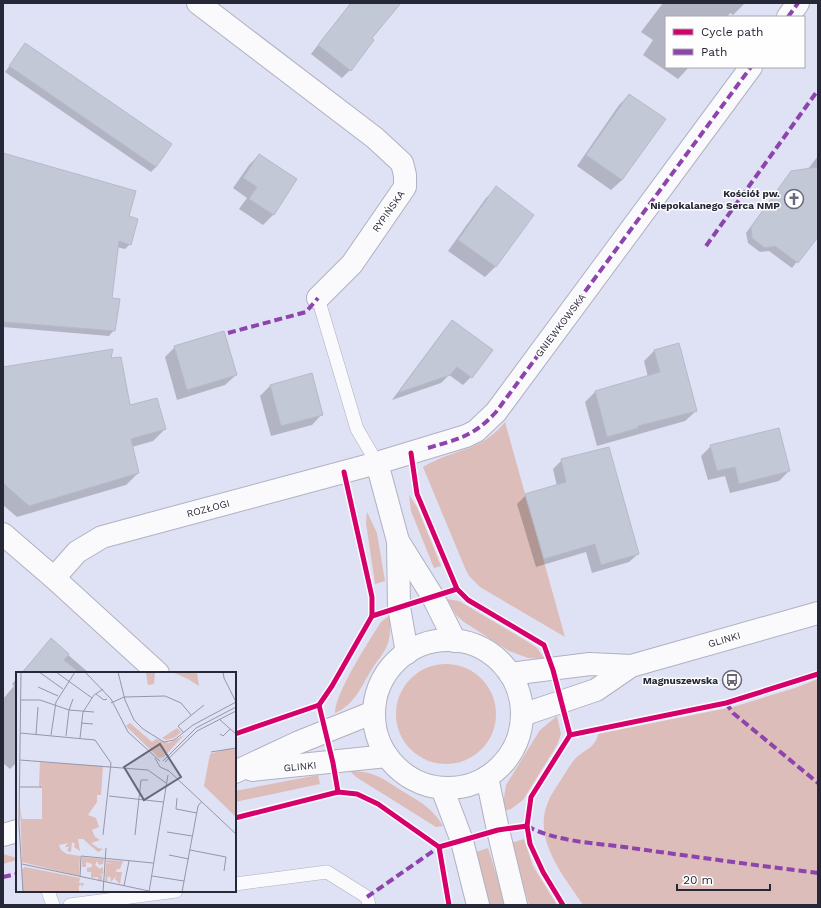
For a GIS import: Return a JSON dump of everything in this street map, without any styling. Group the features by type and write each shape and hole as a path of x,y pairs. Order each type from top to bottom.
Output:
{"street":[{"name":"RYPIŃSKA","path":"198,3 375,138 402,163 405,175 405,187 352,264 318,298"},
{"path":"789,16 798,3"},
{"name":"GNIEWKOWSKA","path":"377,463 466,436 486,423 750,68"},
{"path":"377,463 398,541 399,607 407,653"},
{"name":"ROZŁOGI","path":"54,578 77,552 102,537 377,463"},
{"path":"3,534 54,578 157,672"},
{"path":"398,541 433,597 455,641"},
{"name":"GLINKI","path":"522,715 596,690 631,666 818,613"},
{"path":"438,641 455,641 471,644 487,651 500,662 510,674 519,694 522,715 520,733 513,750 502,765 487,777 473,784 458,788 442,788 417,782 396,766 387,756 378,735 374,712 377,694 384,678 394,664 407,653 422,645 438,641"},
{"name":"GLINKI","path":"510,674 590,664 631,666"},
{"name":"GLINKI","path":"236,772 297,743 374,712"},
{"name":"GLINKI","path":"236,772 387,756"},
{"path":"487,777 516,905"},
{"path":"442,788 462,841 478,905"},
{"path":"3,835 16,831"}],"lane":[{"name":"RYPIŃSKA","path":"318,298 356,429 377,463"},
{"path":"236,884 326,872 367,897 369,905"},
{"path":"48,892 53,905"},
{"path":"70,905 168,892"}],"shaded area":[{"path":"505,422 565,637 480,587 469,576 423,467 445,456 476,445 496,432"},
{"path":"409,495 417,507 441,566 434,568 411,511"},
{"path":"367,512 377,533 385,581 375,584 366,523"},
{"path":"447,599 459,601 528,642 537,648 545,659 528,658 509,651 464,622 456,615"},
{"path":"390,615 390,636 385,650 353,700 335,713 336,704 346,680 381,622"},
{"path":"446,664 465,668 481,679 492,695 496,714 492,733 481,749 465,760 446,764 427,760 411,749 400,733 396,714 400,695 411,679 427,668"},
{"path":"818,679 818,905 583,905 552,857 544,830 544,816 550,798 570,766 574,760 595,743 598,734 733,707 795,688"},
{"path":"557,716 561,734 557,745 523,800 511,809 502,811 506,785 540,730"},
{"path":"350,771 373,774 385,780 426,806 443,826 436,827 356,777"},
{"path":"318,775 320,784 236,802 236,791"},
{"path":"524,839 533,866 557,905 529,905 511,843"},
{"path":"488,848 506,905 488,905 476,852"},
{"path":"3,854 16,858 16,860 3,864"}],"building":[{"path":"351,3 401,3 372,38 374,40 351,71 318,45"},
{"path":"25,43 172,144 156,167 9,66"},
{"path":"629,94 666,119 622,180 586,155"},
{"path":"3,153 136,191 129,216 138,219 131,245 119,241 112,298 120,299 115,331 3,322"},
{"path":"259,154 297,179 274,215 249,199 257,187 243,178"},
{"name":"Kościół pw. Niepokalanego Serca NMP","path":"818,167 818,237 798,263 775,246 765,248 752,238 751,227 791,171"},
{"path":"496,186 534,215 496,267 458,240"},
{"path":"452,320 493,350 472,378 457,367 450,375 398,393"},
{"path":"224,331 237,375 187,390 174,346"},
{"path":"679,343 697,411 638,426 638,428 607,437 595,391 660,372 654,350"},
{"path":"113,349 111,358 121,357 130,405 157,398 166,429 131,439 139,473 29,506 3,483 3,367"},
{"path":"312,373 323,415 281,426 270,385"},
{"path":"779,428 790,471 739,484 735,467 717,471 710,445"},
{"path":"609,447 639,554 601,565 595,544 544,559 525,494 566,482 561,459"},
{"path":"51,638 69,654 64,660 79,672 23,672"}],"marked path":[{"path":"789,16 798,3"},
{"path":"428,448 465,436 480,427 496,412 750,68"},
{"path":"706,246 818,90"},
{"path":"228,333 306,312 318,298"},
{"path":"726,703 733,713 818,783"},
{"path":"527,826 549,835 574,841 818,873"},
{"path":"367,897 439,847"},
{"path":"3,877 16,874"}],"cycle path":[{"path":"411,453 417,494 457,589 468,600 544,645 553,670 570,735"},
{"path":"236,734 319,705 332,686 372,616 372,597 344,472"},
{"path":"372,616 457,589"},
{"path":"563,905 543,872 530,844 527,826 531,797 570,735 726,703 818,674"},
{"path":"319,705 333,763 338,792"},
{"path":"236,818 338,792 357,794 378,804 439,847 498,830 527,826"},
{"path":"439,847 449,905"}],"place":[{"name":"Kościół pw. Niepokalanego Serca NMP","path":"794,199"},
{"name":"Magnuszewska","path":"732,680"}]}
